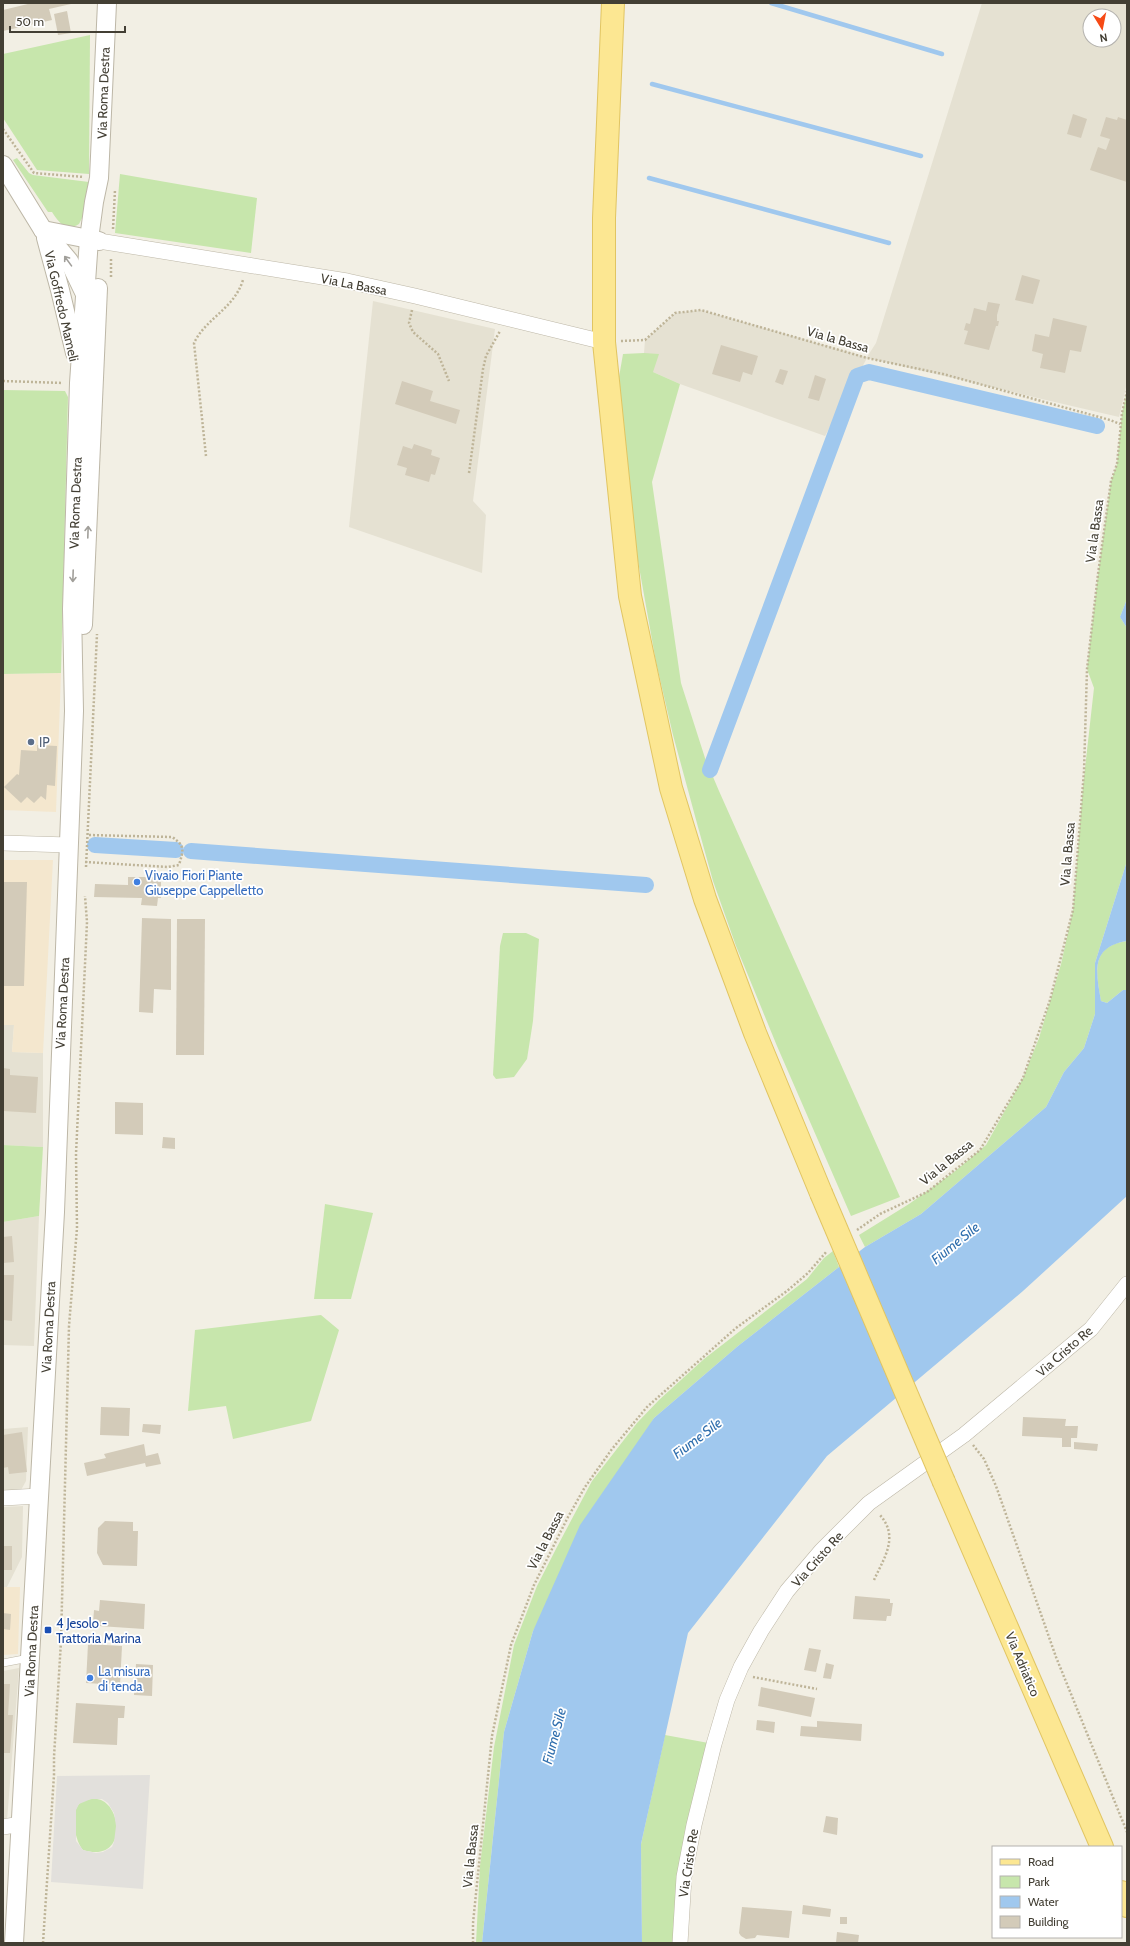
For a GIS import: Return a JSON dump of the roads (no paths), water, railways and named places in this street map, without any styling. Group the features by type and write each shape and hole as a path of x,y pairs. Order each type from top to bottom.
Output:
{"main road":[{"name":"Via Adriatico","path":"612,3 604,218 604,342 630,596 671,788 705,899 755,1033 821,1193 944,1482 1102,1846"},
{"path":"1122,1894 1127,1906"}],"street":[{"name":"Via Roma Destra","path":"74,711 83,625 90,494 102,203 99,180 107,3"},
{"name":"Via Goffredo Mameli","path":"3,165 43,230 69,262 85,295"},
{"name":"Via Goffredo Mameli","path":"43,230 100,242"},
{"name":"Via Goffredo Mameli","path":"43,230 73,340 79,383"},
{"name":"Via Roma Destra","path":"11,1934 21,1824 55,1212 74,711 72,609 79,383 85,295 100,242"},
{"name":"Via La Bassa","path":"100,242 347,281 604,342"},
{"name":"Via Roma Destra","path":"85,295 89,307 89,328 84,468 90,494"},
{"path":"3,843 69,847"},
{"name":"Via Cristo Re","path":"680,1943 684,1877 694,1825 714,1744 727,1700 738,1674 761,1632 787,1591 821,1551 869,1504 964,1435 1092,1329 1127,1284"},
{"path":"3,1498 39,1496"},
{"path":"3,1827 21,1824"}],"lane":[{"path":"3,1663 31,1657"}],"water":[{"path":"1127,599 1127,628 1120,617"},
{"name":"Fiume Sile","path":"1127,861 1127,941 1115,944 1101,955 1098,962 1097,971 1101,1001 1107,1003 1123,990 1127,990 1127,1196 1023,1291 827,1456 688,1633 641,1844 642,1943 482,1943 504,1732 533,1631 580,1525 654,1418 738,1346 865,1247 921,1214 1046,1107 1064,1072 1084,1048 1095,1014 1095,963"}],"waterway":[{"path":"771,3 942,54"},
{"path":"652,84 921,156"},
{"path":"649,178 889,243"},
{"path":"710,770 857,376 869,372 1097,426"},
{"path":"95,845 176,850"},
{"path":"191,851 646,885"}],"place":[{"name":"IP","path":"31,742"},
{"name":"Vivaio Fiori Piante Giuseppe Cappelletto","path":"137,882"},
{"name":"4 Jesolo - Trattoria Marina","path":"48,1630"},
{"name":"La misura di tenda","path":"90,1678"}]}
